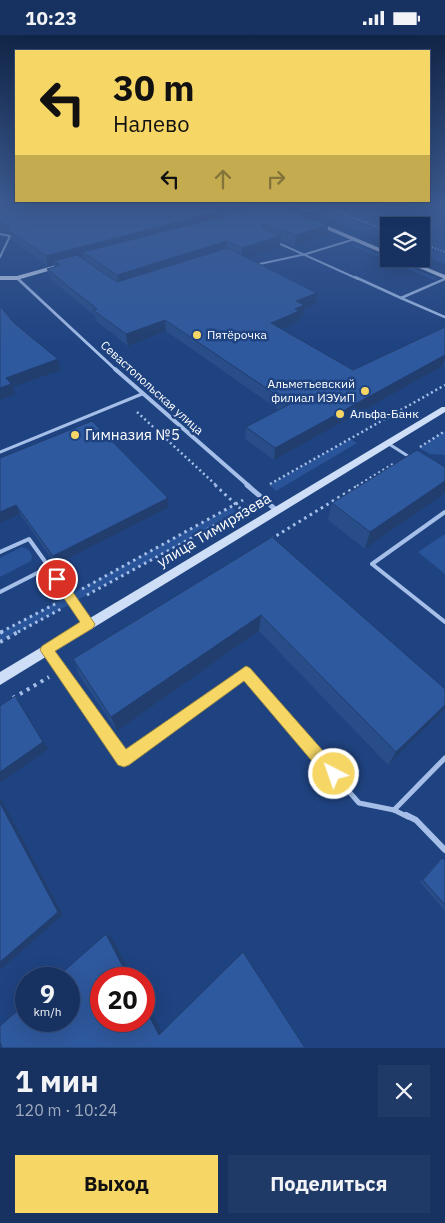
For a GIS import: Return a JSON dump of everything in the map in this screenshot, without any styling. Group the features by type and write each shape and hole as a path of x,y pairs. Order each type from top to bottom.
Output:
{"street":[{"path":"0,278 17,278 70,263"},
{"path":"420,267 445,278"},
{"name":"Севастопольская улица","path":"17,278 142,394 276,510"},
{"name":"улица Тимирязева","path":"0,679 445,409"}],"lane":[{"path":"302,252 445,317"},
{"path":"250,266 312,252"},
{"path":"401,298 445,278"},
{"path":"0,452 142,394"},
{"path":"389,444 415,460"},
{"path":"445,512 372,564 445,622"},
{"path":"0,552 29,539 89,624"},
{"path":"0,592 49,567"},
{"path":"46,650 124,760 246,672 359,803 394,810 416,820 445,850"},
{"path":"394,810 445,758"}],"path":[{"path":"0,633 445,385"},
{"path":"265,543 445,431"},
{"path":"234,515 263,498"},
{"path":"0,642 225,520"},
{"path":"8,702 60,670"}],"shaded area":[{"path":"368,252 380,254 380,257"},
{"path":"430,252 445,252 445,264 430,258"},
{"path":"403,267 410,267 436,278 435,280"},
{"path":"445,431 445,455 430,454 419,448"},
{"path":"350,439 357,443 276,491 269,485"},
{"path":"231,507 238,513 0,642 0,633"},
{"path":"445,534 445,574 418,552"},
{"path":"22,547 29,550 32,556 31,561 0,577 0,558"}],"building":[{"path":"40,252 60,252 46,256"},
{"path":"83,252 191,252 117,275"},
{"path":"214,252 236,252 317,293 296,301 304,305 295,309 299,311 271,323 353,370 445,327 445,355 275,448 246,427 290,404 165,320 126,334 93,310 97,309 47,269 60,265 54,261 77,255 117,282"},
{"path":"0,306 14,323 58,359 6,378 11,384 0,388"},
{"path":"92,421 168,498 53,556 16,505 0,512 0,458"},
{"path":"417,450 445,467 445,481 370,532 332,503"},
{"path":"272,537 445,689 445,705 396,752 261,615 111,717 73,659"},
{"path":"15,696 43,742 0,772 0,706"},
{"path":"0,803 58,912 0,962"},
{"path":"442,858 445,860 445,905 423,880"},
{"path":"106,934 123,967 90,967 90,1032 155,1032 155,1027 159,1035 243,952 305,1048 2,1048 0,1026 15,1013 15,1032 80,1032 80,967 69,967"}],"place":[{"name":"Пятёрочка","path":"197,335"},
{"name":"Альметьевский филиал ИЭУиП","path":"365,391"},
{"name":"Альфа-Банк","path":"340,414"},
{"name":"Гимназия №5","path":"75,435"}],"route":[{"path":"57,579 89,624 46,650 124,760 246,672 334,774"}]}
